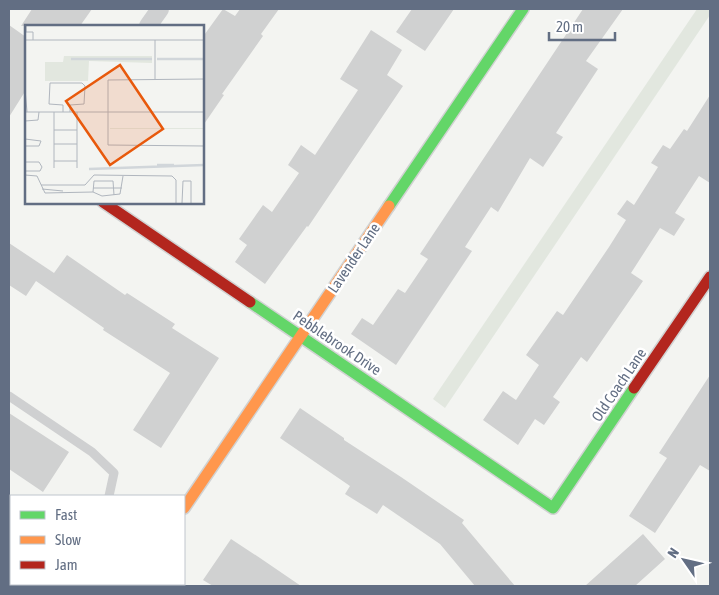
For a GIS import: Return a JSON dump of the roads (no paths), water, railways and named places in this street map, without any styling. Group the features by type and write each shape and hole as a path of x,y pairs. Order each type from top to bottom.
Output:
{"street":[{"path":"149,25 160,9"},
{"name":"Lavender Lane","path":"185,507 523,9"},
{"name":"Pebblebrook Drive","path":"106,204 553,508"},
{"name":"Old Coach Lane","path":"553,508 710,278"}],"lane":[{"path":"9,396 92,452 114,473 109,495"}]}
